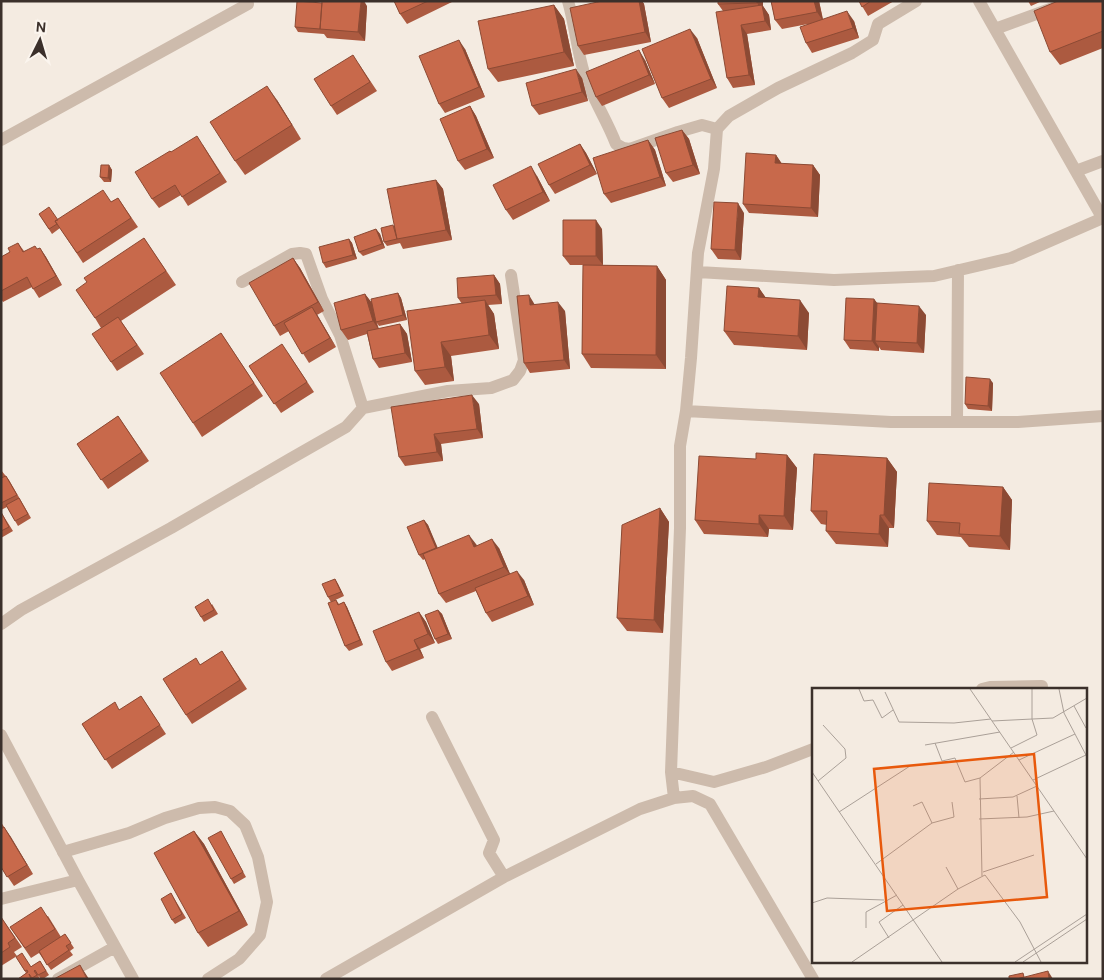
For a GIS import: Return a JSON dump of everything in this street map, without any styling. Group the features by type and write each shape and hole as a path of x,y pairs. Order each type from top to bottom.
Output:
{"street":[{"path":"568,1 584,74 616,144 630,149 702,125 717,129"},
{"path":"674,798 671,772 680,528 680,446 686,411 698,253 714,169 717,129 729,116 778,88 852,53 873,40 878,24 916,1"},
{"path":"698,272 834,280 934,276 1011,258 1103,218 979,1"},
{"path":"995,29 1072,1"},
{"path":"1,140 248,4"},
{"path":"1076,171 1103,161"},
{"path":"242,282 292,254 306,254 322,299 340,335 363,408"},
{"path":"957,422 958,270"},
{"path":"1,624 21,610 171,528 346,428 363,408 448,391 491,388 513,380 524,360 511,275"},
{"path":"686,411 891,422 1018,422 1103,416"},
{"path":"985,688 990,686 1042,686"},
{"path":"432,717 494,840 489,854 504,877"},
{"path":"1,735 133,979"},
{"path":"671,772 714,782 766,767 812,749"},
{"path":"326,979 504,877 640,809 674,798 693,796 710,804 813,979"},
{"path":"63,852 129,833 166,818 199,808 215,807 230,811 244,825 258,857 267,902 260,935 239,959 208,979"},
{"path":"1,899 78,880"},
{"path":"58,979 115,947"}],"building":[{"path":"297,1 322,3 320,29 295,27"},
{"path":"322,1 361,1 358,32 320,29"},
{"path":"394,1 428,1 400,14"},
{"path":"602,1 639,1 645,32 578,46 570,8"},
{"path":"718,1 757,1 757,3 718,4"},
{"path":"771,1 814,1 817,12 775,20"},
{"path":"859,1 871,1 862,7"},
{"path":"1058,1 1103,1 1103,31 1050,52 1034,11"},
{"path":"554,5 564,52 488,69 478,21"},
{"path":"762,5 765,21 741,25 749,75 727,78 716,12"},
{"path":"847,11 853,28 806,43 800,27"},
{"path":"690,29 711,79 662,98 642,49"},
{"path":"459,40 479,87 439,104 419,56"},
{"path":"639,50 649,75 596,97 586,72"},
{"path":"353,55 370,82 331,106 314,79"},
{"path":"576,69 582,92 532,106 526,83"},
{"path":"267,86 292,125 235,161 210,122"},
{"path":"470,106 487,149 458,161 440,119"},
{"path":"682,130 693,165 666,173 655,138"},
{"path":"197,136 220,173 182,197 175,185 152,199 135,172"},
{"path":"648,140 660,177 604,194 593,158"},
{"path":"580,144 590,165 549,185 538,164"},
{"path":"746,153 776,155 775,163 813,165 811,208 743,204"},
{"path":"101,165 109,165 108,178 100,177"},
{"path":"531,166 543,192 506,210 493,185"},
{"path":"436,180 446,230 397,239 387,189"},
{"path":"103,190 111,202 118,198 131,218 77,253 55,221"},
{"path":"714,202 738,203 735,250 711,249"},
{"path":"49,207 58,220 55,221 57,224 49,229 39,214"},
{"path":"563,220 596,220 596,256 563,256"},
{"path":"393,225 397,239 384,242 381,228"},
{"path":"376,229 382,244 359,252 354,237"},
{"path":"144,238 166,271 95,318 76,290 87,282 84,278"},
{"path":"349,239 353,255 323,263 319,247"},
{"path":"18,243 23,252 35,246 37,249 40,248 56,276 33,289 27,277 1,291 1,257 10,252 8,248"},
{"path":"293,258 318,302 274,326 249,283"},
{"path":"583,265 657,266 656,355 582,354"},
{"path":"494,275 496,295 458,298 457,278"},
{"path":"727,286 759,288 758,297 800,300 798,336 724,331"},
{"path":"398,293 403,315 376,322 371,299"},
{"path":"365,294 373,321 341,330 334,303"},
{"path":"529,295 530,305 558,302 564,360 524,363 517,296"},
{"path":"846,298 874,299 872,341 844,340"},
{"path":"485,300 489,335 441,342 445,367 415,371 407,311"},
{"path":"877,303 919,306 917,343 875,341"},
{"path":"312,307 330,338 302,354 284,323"},
{"path":"118,317 137,345 111,362 92,334"},
{"path":"400,324 405,353 373,359 367,331"},
{"path":"221,333 254,383 193,423 160,373"},
{"path":"282,344 307,382 274,404 249,366"},
{"path":"966,377 990,379 988,406 965,404"},
{"path":"472,395 477,429 434,434 437,452 399,457 391,407"},
{"path":"118,416 142,452 101,480 77,444"},
{"path":"756,453 787,455 784,516 759,515 759,524 695,520 699,456 756,459"},
{"path":"814,454 887,458 884,515 880,515 879,534 826,531 827,511 811,511"},
{"path":"6,476 17,495 1,503 1,478"},
{"path":"929,483 1003,487 1000,536 959,534 960,523 927,521"},
{"path":"19,498 28,514 15,521 6,505"},
{"path":"660,508 654,620 617,618 622,525"},
{"path":"1,512 9,527 1,531"},
{"path":"424,520 436,548 419,555 407,527"},
{"path":"469,535 474,547 492,539 504,567 439,594 423,554"},
{"path":"517,571 528,596 486,613 475,588"},
{"path":"335,579 341,592 328,597 322,584"},
{"path":"208,599 214,610 201,617 195,607"},
{"path":"336,600 338,605 344,602 360,640 345,646 328,603"},
{"path":"438,610 448,634 435,639 425,615"},
{"path":"419,612 428,634 414,640 418,649 386,662 373,631"},
{"path":"222,651 240,680 186,715 163,679 196,658 200,665"},
{"path":"141,696 160,725 105,760 82,724 115,702 119,710"},
{"path":"4,827 27,865 7,877 1,867 1,829"},
{"path":"194,831 239,911 198,933 154,853"},
{"path":"221,831 243,872 231,879 208,838"},
{"path":"171,893 182,914 172,920 161,899"},
{"path":"41,907 55,929 25,948 10,927"},
{"path":"1,917 15,938 8,943 10,947 1,953"},
{"path":"65,934 71,943 66,946 69,950 47,965 39,951"},
{"path":"22,953 31,967 40,961 46,971 38,975 35,970 37,975 32,978 29,974 31,979 18,979 28,972 27,970 25,971 16,957"},
{"path":"80,965 87,979 54,979"},
{"path":"1048,971 1049,979 1017,979"},
{"path":"1023,973 1024,977 1009,979 1009,976"}]}
